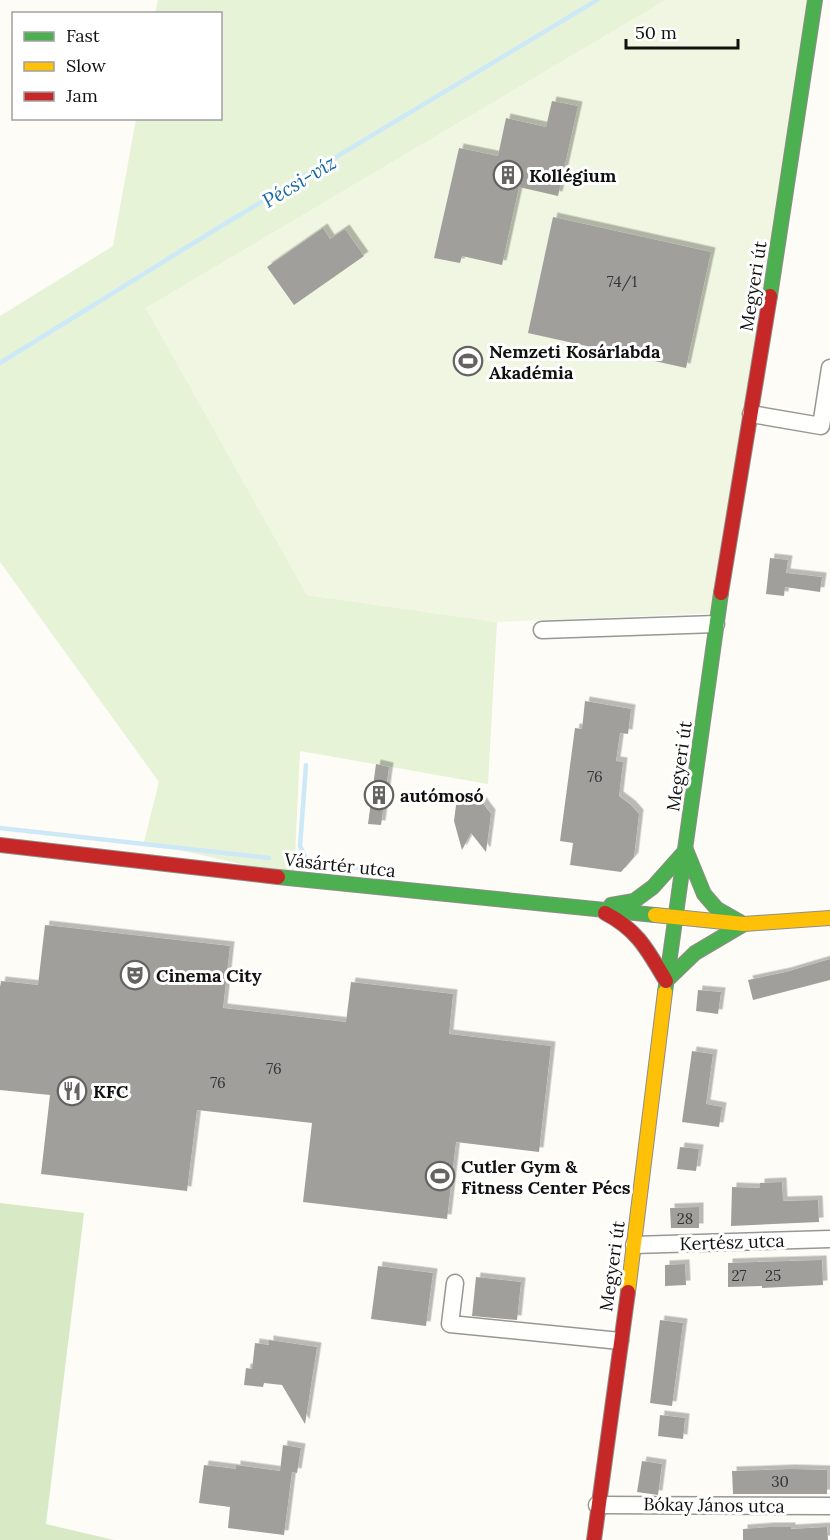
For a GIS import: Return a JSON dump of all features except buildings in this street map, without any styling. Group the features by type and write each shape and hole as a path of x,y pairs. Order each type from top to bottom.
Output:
{"street":[{"name":"Megyeri út","path":"594,1540 597,1504 634,1245 666,981 716,624 790,172 815,0"},
{"path":"751,414 822,426 830,368"},
{"path":"542,630 716,624"},
{"name":"Vásártér utca","path":"0,845 285,878 744,924 830,918"},
{"path":"595,908 634,901 654,887 686,850 704,894 717,909 744,924"},
{"path":"595,908 624,921 636,933 666,981 694,953 744,924"},
{"name":"Kertész utca","path":"634,1245 830,1239"},
{"path":"455,1283 450,1324 620,1341"},
{"name":"Bókay János utca","path":"597,1504 830,1506"}],"green space":[{"path":"158,0 666,0 146,308 307,595 497,622 488,784 300,751 294,876 144,842 159,782 0,562 0,316 113,246 136,120 222,120 222,12 155,12"},
{"name":"Nemzeti Kosárlabda Akadémia","path":"666,0 812,0 718,613 497,622 307,595 146,308"},
{"path":"0,1203 84,1213 46,1524 114,1540 0,1540"}],"waterway":[{"name":"Pécsi-víz","path":"0,363 213,231 597,0"},
{"path":"306,765 300,846 305,857 317,863 387,871"},
{"path":"0,828 269,858"},
{"path":"299,861 314,863"}],"traffic: fast":[{"path":"770,296 815,0"},
{"path":"665,992 721,593"},
{"path":"611,905 634,901 653,887 686,850 704,894 717,909 740,922"},
{"path":"278,877 655,915"},
{"path":"666,981 695,953 744,924"}],"traffic: slow":[{"path":"655,915 744,924 830,918"},
{"path":"628,1292 665,992"}],"traffic: jam":[{"path":"721,593 770,296"},
{"path":"0,845 278,877"},
{"path":"605,913 634,934 666,981"},
{"path":"594,1540 628,1292"}],"place":[{"name":"Kollégium","path":"508,175"},
{"name":"Nemzeti Kosárlabda Akadémia","path":"468,361"},
{"name":"autómosó","path":"379,795"},
{"name":"Cinema City","path":"135,975"},
{"name":"KFC","path":"72,1091"},
{"name":"Cutler Gym & Fitness Center Pécs","path":"440,1176"}]}
